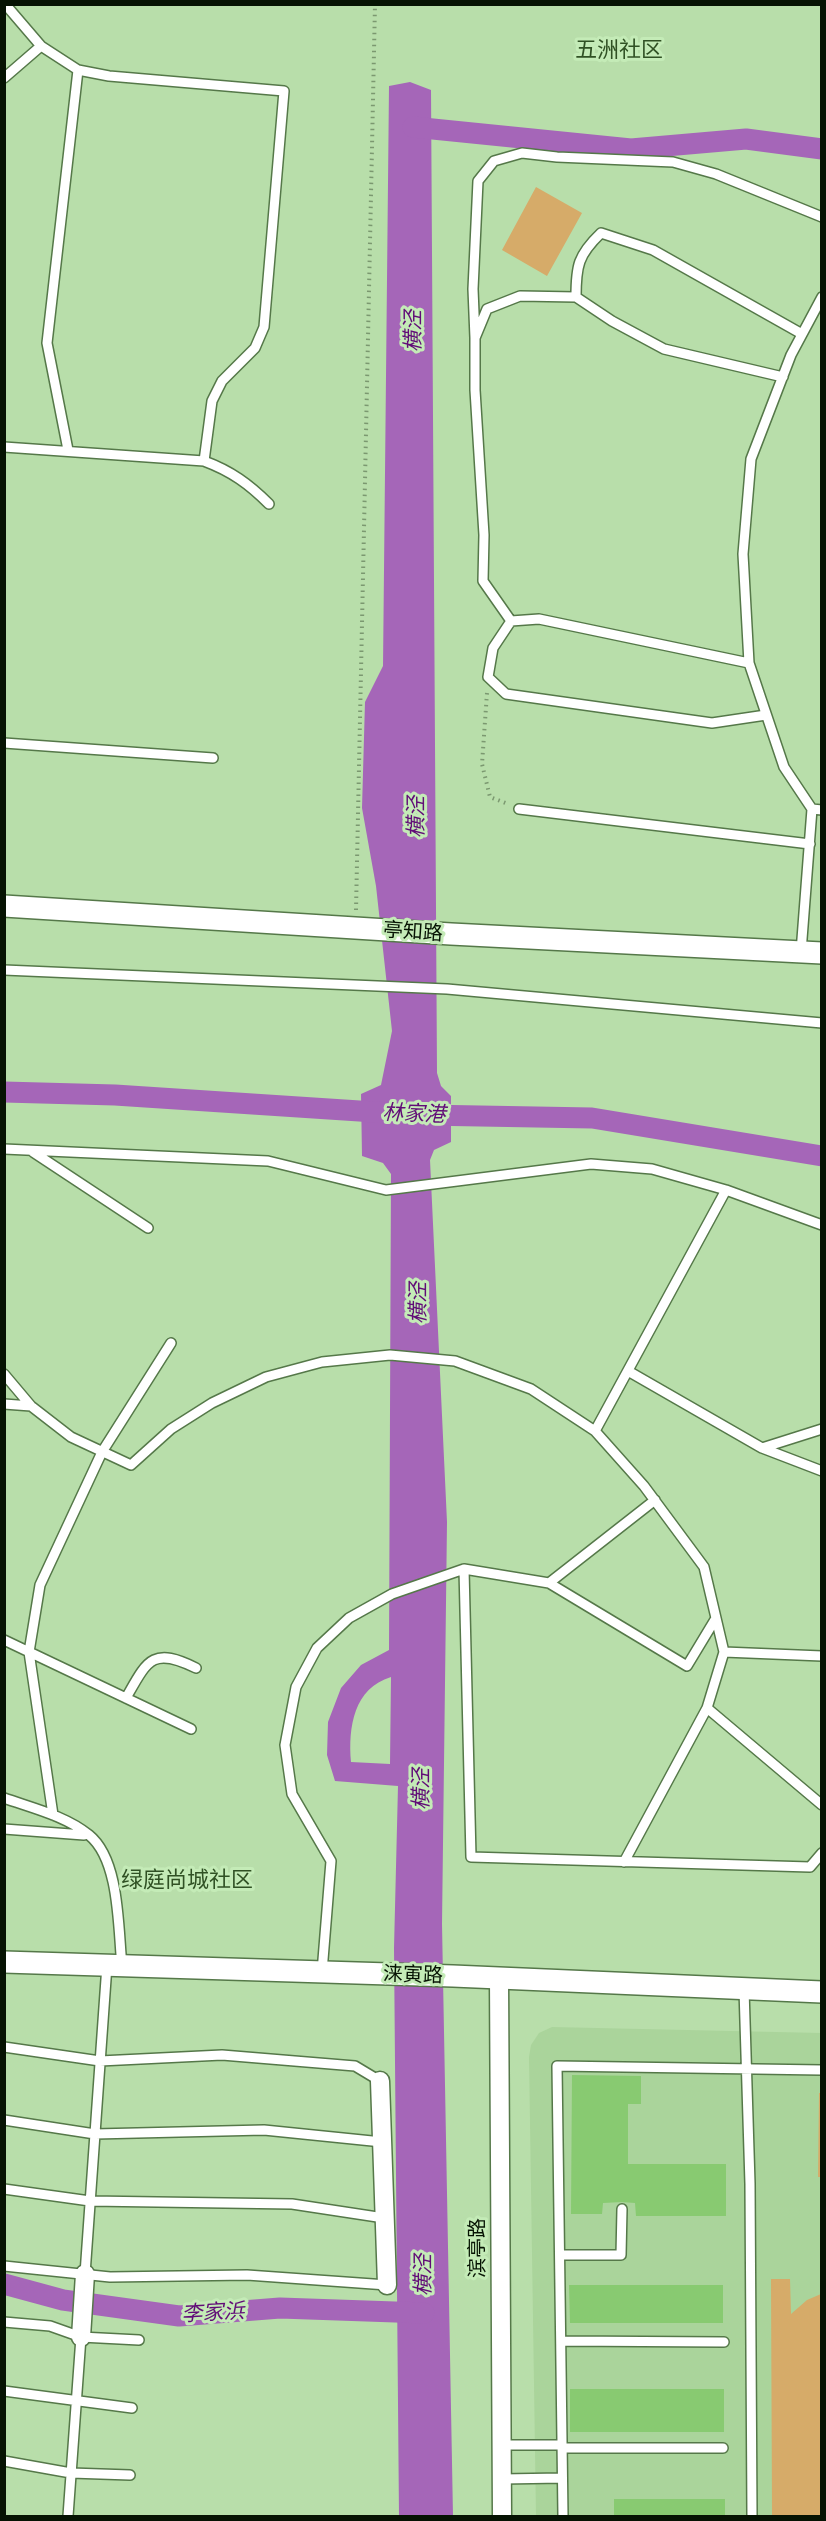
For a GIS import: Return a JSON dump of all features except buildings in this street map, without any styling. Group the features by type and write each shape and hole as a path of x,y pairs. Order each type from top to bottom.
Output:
{"street":[{"name":"亭知路","path":"4,906 451,934 812,952"},
{"name":"涞寅路","path":"4,1962 453,1976 822,1992"},
{"name":"滨亭路","path":"499,1979 502,2517"},
{"path":"380,2080 387,2285"},
{"path":"81,2337 85,2274"}],"lane":[{"path":"5,4 41,46 78,70 109,76 284,91 264,327 255,348 222,381 212,401 204,461"},
{"path":"4,78 41,46"},
{"path":"68,450 47,343 78,70"},
{"path":"511,621 483,581 484,535 473,289 478,181 494,161 522,153 557,157 673,162 716,174 822,217"},
{"path":"576,297 576,274 584,249 601,233 652,250 802,334"},
{"path":"475,338 487,309 509,300 520,296 576,297 612,321 664,349 783,377"},
{"path":"812,952 810,844 817,809 784,767 749,663 743,554 752,459 783,377 822,297"},
{"path":"4,447 204,461 246,482 269,504"},
{"path":"511,621 538,619 749,663"},
{"path":"511,621 493,648 488,677 507,694 712,723 766,715"},
{"path":"4,743 213,758"},
{"path":"519,809 810,844"},
{"path":"4,970 447,989 822,1023"},
{"path":"4,1149 268,1161 386,1190 591,1164 652,1169 726,1190 822,1225"},
{"path":"31,1150 148,1228"},
{"path":"596,1431 726,1190"},
{"path":"53,1815 30,1652 40,1585 102,1452 171,1343"},
{"path":"4,1374 31,1406 71,1437 131,1465 171,1429 212,1404 266,1377 322,1362 390,1355 455,1361 531,1389 596,1431 655,1500 704,1567 724,1652 707,1708 624,1862"},
{"path":"628,1371 762,1448 822,1471"},
{"path":"4,1404 31,1406"},
{"path":"762,1448 822,1429"},
{"path":"549,1582 655,1500"},
{"path":"322,1972 331,1861 292,1794 285,1745 296,1687 317,1648 349,1618 392,1594 464,1569 549,1582 687,1666 716,1618"},
{"path":"464,1569 471,1857 810,1867 822,1853"},
{"path":"4,1640 191,1729"},
{"path":"724,1652 822,1656"},
{"path":"126,1698 140,1673 150,1661 165,1656 196,1668"},
{"path":"707,1708 822,1806"},
{"path":"4,1798 53,1815 89,1835 104,1854 112,1875 115,1966 100,2061 85,2274"},
{"path":"4,1829 89,1835"},
{"path":"744,1989 750,2184 752,2517"},
{"path":"4,2047 100,2061 222,2055 354,2066 380,2080"},
{"path":"562,2517 557,2066 822,2070"},
{"path":"4,2120 95,2134 264,2130 382,2142"},
{"path":"4,2189 90,2201 292,2204 384,2218"},
{"path":"560,2255 621,2255 622,2209"},
{"path":"4,2266 110,2277 247,2275 387,2285"},
{"path":"4,2322 50,2326 81,2337 139,2340"},
{"path":"68,2517 81,2337"},
{"path":"561,2341 724,2342"},
{"path":"4,2391 132,2408"},
{"path":"501,2445 723,2448"},
{"path":"4,2461 71,2473 130,2475"},
{"path":"502,2479 562,2478"}],"path":[{"path":"356,928 375,4"},
{"path":"488,677 482,764 490,797 519,809"}],"shaded area":[{"path":"536,187 582,213 547,276 502,250"},
{"path":"552,2027 821,2033 821,2516 536,2516 529,2057 531,2045 539,2033"},
{"path":"819,2093 822,2093 821,2177 818,2177"},
{"path":"771,2279 790,2279 791,2314 807,2300 821,2294 821,2516 772,2516"}],"water":[{"name":"横泾","path":"410,82 431,90 437,1073 441,1086 451,1096 451,1142 434,1150 430,1160 447,1522 442,1924 453,2516 399,2516 394,1948 398,1786 335,1781 327,1755 328,1722 341,1688 361,1665 389,1650 391,1174 383,1163 362,1156 361,1094 381,1085 392,1031 376,886 362,808 365,702 383,666 389,86","holes":["391,1677 390,1764 351,1762 350,1749 353,1723 361,1700 379,1682"]}],"waterway":[{"path":"413,127 631,149 746,139 822,149"},
{"name":"林家港","path":"4,1092 115,1095 390,1113"},
{"name":"林家港","path":"424,1115 592,1118 822,1156"},
{"name":"李家浜","path":"4,2284 63,2300 179,2316 280,2308 424,2313"}],"district":[{"name":"五洲社区","path":"619,50"},
{"name":"绿庭尚城社区","path":"187,1880"}]}
